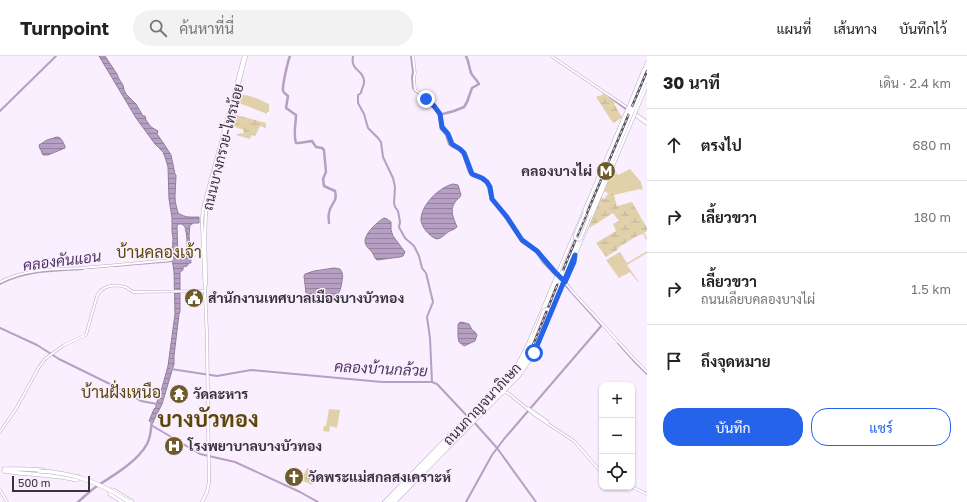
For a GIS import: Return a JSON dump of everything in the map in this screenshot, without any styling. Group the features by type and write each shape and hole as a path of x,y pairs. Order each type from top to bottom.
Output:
{"main road":[{"name":"ถนนบางกรวย-ไทรน้อย","path":"202,502 208,486 208,453 205,287 202,221 245,56"},
{"path":"645,78 647,63"},
{"path":"472,418 502,394 519,376 534,353 558,284 575,255 605,183 647,63"},
{"name":"ถนนกาญจนาภิเษก","path":"472,418 522,362 529,350 546,304 563,274 645,78 647,69"},
{"path":"605,183 597,198 581,238 579,240 575,238 603,166 631,111 647,85"},
{"name":"ถนนกาญจนาภิเษก","path":"563,274 610,154 631,111"},
{"path":"603,166 610,154"},
{"path":"556,274 598,180"},
{"path":"563,274 569,247"},
{"path":"565,282 574,262 575,255"},
{"name":"ถนนกาญจนาภิเษก","path":"394,502 429,466 469,421 511,381 525,364 532,352 558,284"},
{"path":"518,364 546,304"},
{"path":"472,418 526,353 543,312 545,309 548,309 550,312 528,363"},
{"path":"394,502 458,439 469,421"},
{"path":"445,440 469,421"},
{"name":"ถนนกาญจนาภิเษก","path":"388,502 463,425 469,421"},
{"path":"384,502 445,440 463,425"},
{"path":"451,442 458,439"},
{"path":"415,482 429,466"},
{"path":"20,469 58,472 76,475 79,476 79,478 77,480 57,476 2,470 20,469"},
{"path":"2,470 58,473 80,477 101,486 129,502"},
{"path":"39,472 80,479 103,488 125,502"},
{"path":"396,494 407,479"},
{"path":"125,502 110,494 110,490 115,491 132,502"}],"street":[{"path":"413,56 415,88 434,106 441,115 443,128 448,134 452,144 460,149 466,156 471,172 487,182 490,187 492,199 507,217 522,240 537,251 556,274 647,372"},
{"path":"551,56 622,104 647,123"},
{"path":"609,95 647,123"},
{"path":"0,282 29,272 170,260 172,258 172,249"},
{"path":"0,432 16,409 45,359 64,345 86,335 97,294 105,287 123,287 133,292 205,291"},
{"path":"508,387 508,392 528,409"},
{"path":"502,394 505,392 508,393 528,409 577,443 599,469"},
{"path":"635,487 647,493"},
{"path":"0,490 7,502"}],"green space":[{"path":"603,93 615,102 614,104 622,117 613,123 596,97 602,95"},
{"path":"240,94 251,96 269,104 269,112 267,112 267,114 238,103"},
{"path":"232,114 266,123 266,128 260,126 255,136 252,135 250,139 236,135 240,133 243,134 244,130 229,125"},
{"path":"613,168 618,175 630,169 641,182 643,190 640,189 614,195 613,192 609,194 604,191"},
{"path":"613,192 617,206 632,202 647,228 647,231 644,233 647,241 643,234 637,236 606,257 596,243 616,231 613,224 619,221 613,213 589,227 601,197 605,199 607,195"},
{"path":"647,251 647,253 627,265 639,282 630,272 619,278 606,260 620,252 627,263"},
{"path":"329,409 340,410 337,428 330,426 329,432 323,431 324,426 326,426"},
{"path":"307,468 318,473 312,485 301,480"}],"shaded area":[{"path":"99,56 105,56 117,74 126,94 136,104 151,127 158,131 157,134 171,155 176,175 175,199 178,213 191,217 199,217 199,223 190,225 189,235 191,263 183,267 183,270 180,272 180,312 174,364 162,404 153,423 149,421 156,407 168,366 175,314 174,272 172,258 172,218 169,199 168,167 165,157 163,152 155,144 136,118","holes":["178,224 182,224 186,230 187,251 183,258 178,259 177,226"]},
{"path":"57,137 61,139 65,148 48,155 43,155 39,145 47,140"},
{"path":"453,184 458,185 461,195 453,205 452,209 457,227 437,239 430,235 424,228 421,221 422,215 427,203 436,193"},
{"path":"384,218 391,222 393,236 405,252 403,256 400,257 377,260 366,246 365,241 370,230"},
{"path":"334,268 340,269 343,276 340,290 333,299 320,303 314,297 306,293 304,276 305,274 314,271"},
{"path":"461,322 469,324 477,335 475,341 464,346 459,342 458,337 458,325"}],"waterway":[{"path":"0,111 56,56"},
{"path":"290,56 283,88 283,92 288,96 286,108 296,115 296,143 312,141 316,147 324,150 326,172 323,179 324,186 335,191 336,195 335,201 330,210 329,223"},
{"path":"353,56 353,65 362,75 364,81 361,93 358,95 358,103 364,114 368,128 381,142 383,157 393,178 395,187 394,203 398,211 400,222 399,227 405,238 414,246 419,256 422,268 426,273 433,302 427,317 430,338 432,382"},
{"path":"411,56 413,88 421,94 426,102 433,106 439,115"},
{"name":"คลองบางไผ่","path":"466,56 471,73 479,84 472,88 464,107 439,115 441,129 446,134 449,144 463,153 469,172 473,176 486,182 491,199 522,242 536,251 543,262 557,276"},
{"path":"610,97 627,110"},
{"name":"คลองคันแอน","path":"113,266 174,261"},
{"name":"คลองคันแอน","path":"87,268 109,266"},
{"name":"คลองคันแอน","path":"0,284 10,279 30,274 83,269"},
{"name":"คลองบางไผ่","path":"566,286 601,325"},
{"path":"466,502 492,455 504,439 602,325"},
{"path":"0,328 37,345 59,359 141,401 157,404"},
{"name":"คลองบางไผ่","path":"618,343 647,374"},
{"name":"คลองบ้านกล้วย","path":"171,369 217,376 251,370 382,382 432,382 437,384 468,417"},
{"path":"78,502 94,488 125,468 138,456 148,441 151,432 152,420"},
{"name":"คลองบ้านกล้วย","path":"473,421 497,448 536,502"},
{"path":"151,425 200,454 235,462 318,502"}],"railway":[{"path":"531,350 647,71"}],"place":[{"name":"คลองบางไผ่","path":"606,171"},
{"name":"สำนักงานเทศบาลเมืองบางบัวทอง","path":"194,298"},
{"name":"วัดละหาร","path":"179,394"},
{"name":"โรงพยาบาลบางบัวทอง","path":"174,446"},
{"name":"วัดพระแม่สกลสงเคราะห์","path":"294,477"}],"district":[{"name":"บ้านคลองเจ้า","path":"159,252"},
{"name":"บ้านฝั่งเหนือ","path":"121,392"},
{"name":"บางบัวทอง","path":"208,419"}],"route":[{"path":"426,99 440,114 443,128 448,134 452,144 460,149 466,156 472,174 482,178 489,184 492,199 507,217 522,240 537,251 545,261 555,272 563,280 565,282 574,262 575,255 566,277 562,287 534,353"}]}
